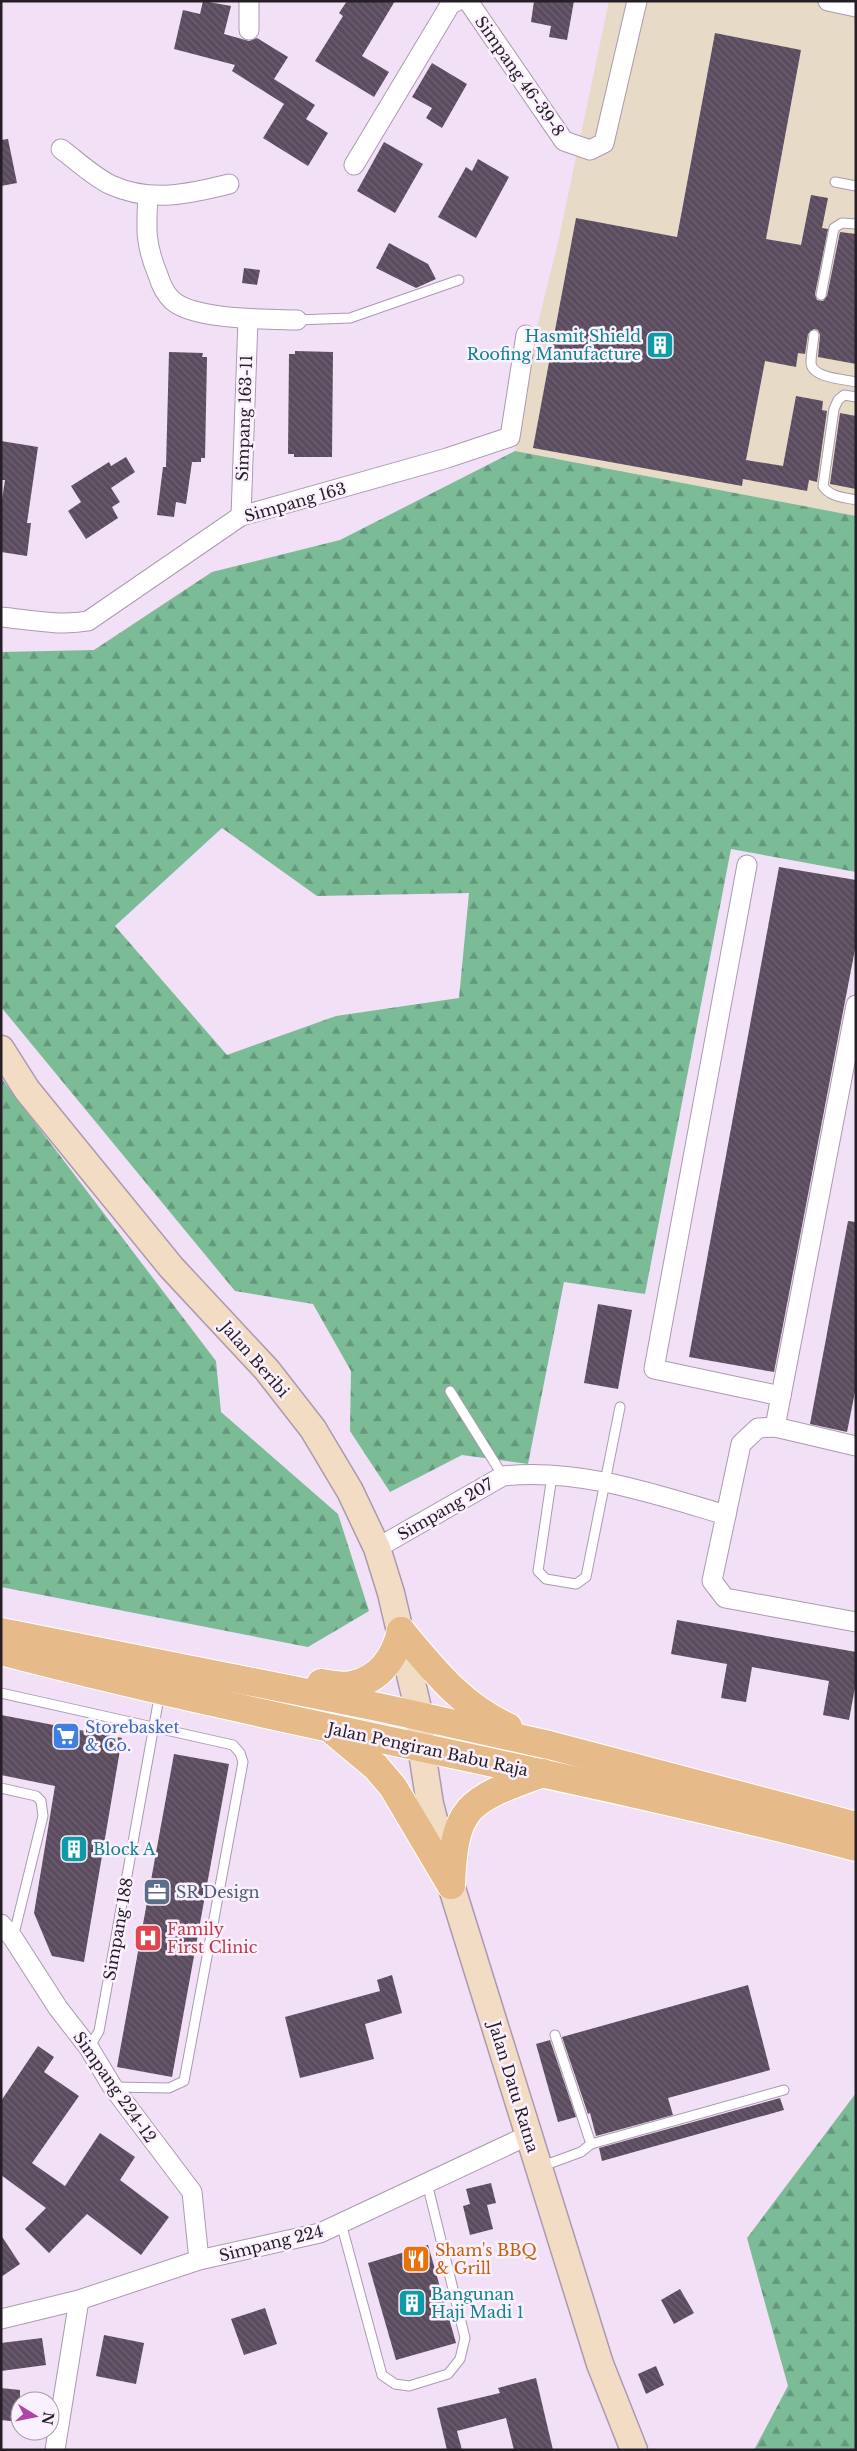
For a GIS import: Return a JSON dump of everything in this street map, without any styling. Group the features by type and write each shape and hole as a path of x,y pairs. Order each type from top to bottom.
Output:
{"main road":[{"name":"Jalan Beribi","path":"1,1049 27,1090 171,1267 267,1370 313,1429 350,1491 377,1548 401,1631 420,1717"},
{"path":"227,1677 351,1686 378,1674 391,1660 401,1631"},
{"path":"401,1631 450,1689 468,1704 488,1717 549,1746"},
{"name":"Jalan Pengiran Babu Raja","path":"1,1632 420,1717 549,1746 856,1826"},
{"name":"Jalan Pengiran Babu Raja","path":"1,1651 330,1729 421,1746 773,1825 856,1847"},
{"name":"Jalan Datu Ratna","path":"420,1717 421,1746 434,1825 451,1886 600,2364 634,2450"},
{"path":"330,1729 376,1767 393,1787 451,1886"},
{"path":"451,1886 456,1832 463,1818 475,1804 497,1790 542,1773"}],"street":[{"path":"249,1 249,30"},
{"path":"354,165 450,5 457,1"},
{"name":"Simpang 46-39-8","path":"468,1 564,140 597,146 638,1"},
{"path":"828,1 856,7"},
{"path":"61,149 110,185 148,196 182,195 229,184"},
{"path":"148,196 148,251 163,289 171,300 197,311 248,319 297,320"},
{"name":"Simpang 163-11","path":"240,516 248,319"},
{"name":"Simpang 163","path":"1,617 45,622 77,623 88,620 240,516 447,458 510,437 526,335"},
{"path":"747,865 654,1369 781,1396"},
{"path":"775,1427 856,1005"},
{"path":"856,1446 775,1427 758,1428 742,1444 712,1581 725,1598 856,1622"},
{"name":"Simpang 207","path":"377,1548 503,1476 527,1473 604,1481 726,1515"},
{"name":"Simpang 224-12","path":"7,1931 58,2008 89,2048 112,2086 192,2192 200,2260"},
{"name":"Simpang 224","path":"1,2320 79,2300 200,2260 320,2233 529,2135"},
{"path":"55,2450 79,2300"}],"lane":[{"path":"835,182 856,186"},
{"path":"821,295 834,228 842,224 856,224"},
{"path":"297,320 350,318 459,280"},
{"path":"814,335 811,364 814,370 823,375 856,382"},
{"path":"856,397 844,395 838,400 834,409 823,486 827,492 834,495 856,500"},
{"path":"450,1391 503,1476"},
{"path":"552,1476 538,1571 546,1579 576,1584 586,1578 620,1408"},
{"name":"Simpang 188","path":"89,2048 99,2032 161,1689"},
{"path":"1,1694 233,1745 240,1753 244,1762 184,2081 169,2088 112,2086"},
{"path":"1,1788 36,1796 41,1801 43,1816 7,1931"},
{"path":"555,2035 592,2144"},
{"path":"540,2167 581,2152 592,2144 784,2090"},
{"path":"341,2223 382,2375 395,2384 409,2386 448,2374 460,2359 465,2338 428,2183"}],"shaded area":[{"path":"609,1 856,1 856,516 515,451 517,441 510,437 559,238"}],"green space":[{"path":"515,451 856,516 856,872 731,849 645,1294 564,1282 528,1464 462,1455 390,1492 350,1431 351,1371 313,1304 235,1291 1,1007 1,652 94,650 212,572 340,540","holes":["222,828 317,896 469,893 459,998 336,1016 227,1055 115,926"]},
{"path":"1,1078 216,1361 221,1412 338,1514 369,1611 308,1647 1,1587"},
{"path":"856,2093 856,2450 754,2450 788,2386 747,2238"}],"building":[{"path":"203,1 231,6 224,34 249,41 257,38 288,57 274,79 315,105 306,119 328,133 308,166 263,138 284,104 232,71 235,65 174,49 183,10 200,14"},
{"path":"347,1 395,1 362,56 389,72 374,97 315,61 343,16 339,13"},
{"path":"534,1 574,1 567,40 549,37 551,26 531,22"},
{"name":"Hasmit Shield Roofing Manufacture","path":"715,33 801,50 766,239 801,245 811,195 828,198 822,228 828,229 815,294 817,300 823,301 827,296 840,232 856,234 856,364 818,357 820,335 818,330 814,329 808,334 805,354 798,353 796,367 765,361 746,460 783,466 796,396 823,401 822,410 827,411 817,482 809,480 807,491 743,479 742,486 533,448 576,218 677,237"},
{"path":"432,63 467,84 442,128 426,118 432,108 412,97"},
{"path":"8,139 17,183 1,186 1,140"},
{"path":"384,142 423,164 395,213 357,191"},
{"path":"478,159 509,177 476,238 438,217 466,167 472,171"},
{"path":"389,243 428,264 436,279 416,288 376,268"},
{"path":"244,268 260,270 257,285 242,283"},
{"path":"295,351 333,352 332,457 294,457 294,454 288,454 289,354 295,354"},
{"path":"169,352 203,353 202,357 207,357 205,458 201,458 201,462 192,462 186,504 176,502 174,517 157,515 163,467 166,467"},
{"path":"840,413 856,416 856,489 830,484"},
{"path":"1,441 38,447 27,523 31,523 27,556 1,552 1,506 5,480 1,480"},
{"path":"126,457 135,472 111,488 120,502 112,507 118,518 86,539 68,511 81,502 71,486 109,462 111,466"},
{"path":"779,867 856,880 856,944 774,1372 689,1357"},
{"path":"848,1221 856,1222 856,1387 847,1432 810,1424"},
{"path":"598,1304 632,1310 618,1389 584,1383"},
{"path":"677,1620 856,1652 856,1682 849,1720 823,1715 829,1681 752,1667 746,1702 721,1698 727,1664 671,1654"},
{"name":"Block A","path":"1,1715 122,1738 84,1962 52,1956 34,1913 55,1786 1,1775"},
{"path":"174,1754 229,1764 172,2077 117,2067"},
{"path":"392,1975 402,2013 365,2024 374,2059 300,2078 285,2017 380,1991 377,1980"},
{"path":"748,1985 770,2070 668,2098 673,2115 596,2136 590,2113 588,2114 562,2037"},
{"path":"550,2040 576,2117 558,2122 536,2044"},
{"path":"38,2046 54,2057 44,2072 79,2096 32,2163 65,2186 100,2133 135,2157 120,2180 169,2217 141,2255 87,2214 49,2253 25,2229 46,2208 1,2175 1,2101"},
{"path":"780,2098 784,2110 602,2161 599,2148"},
{"path":"491,2183 496,2203 487,2205 493,2229 470,2235 463,2206 470,2204 466,2189"},
{"path":"1,2235 20,2264 1,2277"},
{"name":"Bangunan Haji Madi 1","path":"428,2245 456,2343 396,2360 368,2263"},
{"path":"680,2289 694,2313 674,2324 661,2300"},
{"path":"265,2308 277,2344 244,2355 231,2319"},
{"path":"104,2335 144,2343 136,2384 96,2376"},
{"path":"42,2338 46,2365 1,2371 1,2343"},
{"path":"656,2366 664,2385 646,2394 638,2374"},
{"path":"536,2378 553,2450 514,2450 506,2418 457,2431 462,2450 447,2450 437,2408 500,2393 498,2388"},
{"path":"1,2388 20,2390 10,2391 10,2421 1,2420"}],"place":[{"name":"Hasmit Shield Roofing Manufacture","path":"660,345"},
{"name":"Storebasket & Co.","path":"66,1736"},
{"name":"Block A","path":"74,1849"},
{"name":"SR Design","path":"157,1892"},
{"name":"Family First Clinic","path":"148,1938"},
{"name":"Sham's BBQ & Grill","path":"416,2259"},
{"name":"Bangunan Haji Madi 1","path":"412,2303"}]}
